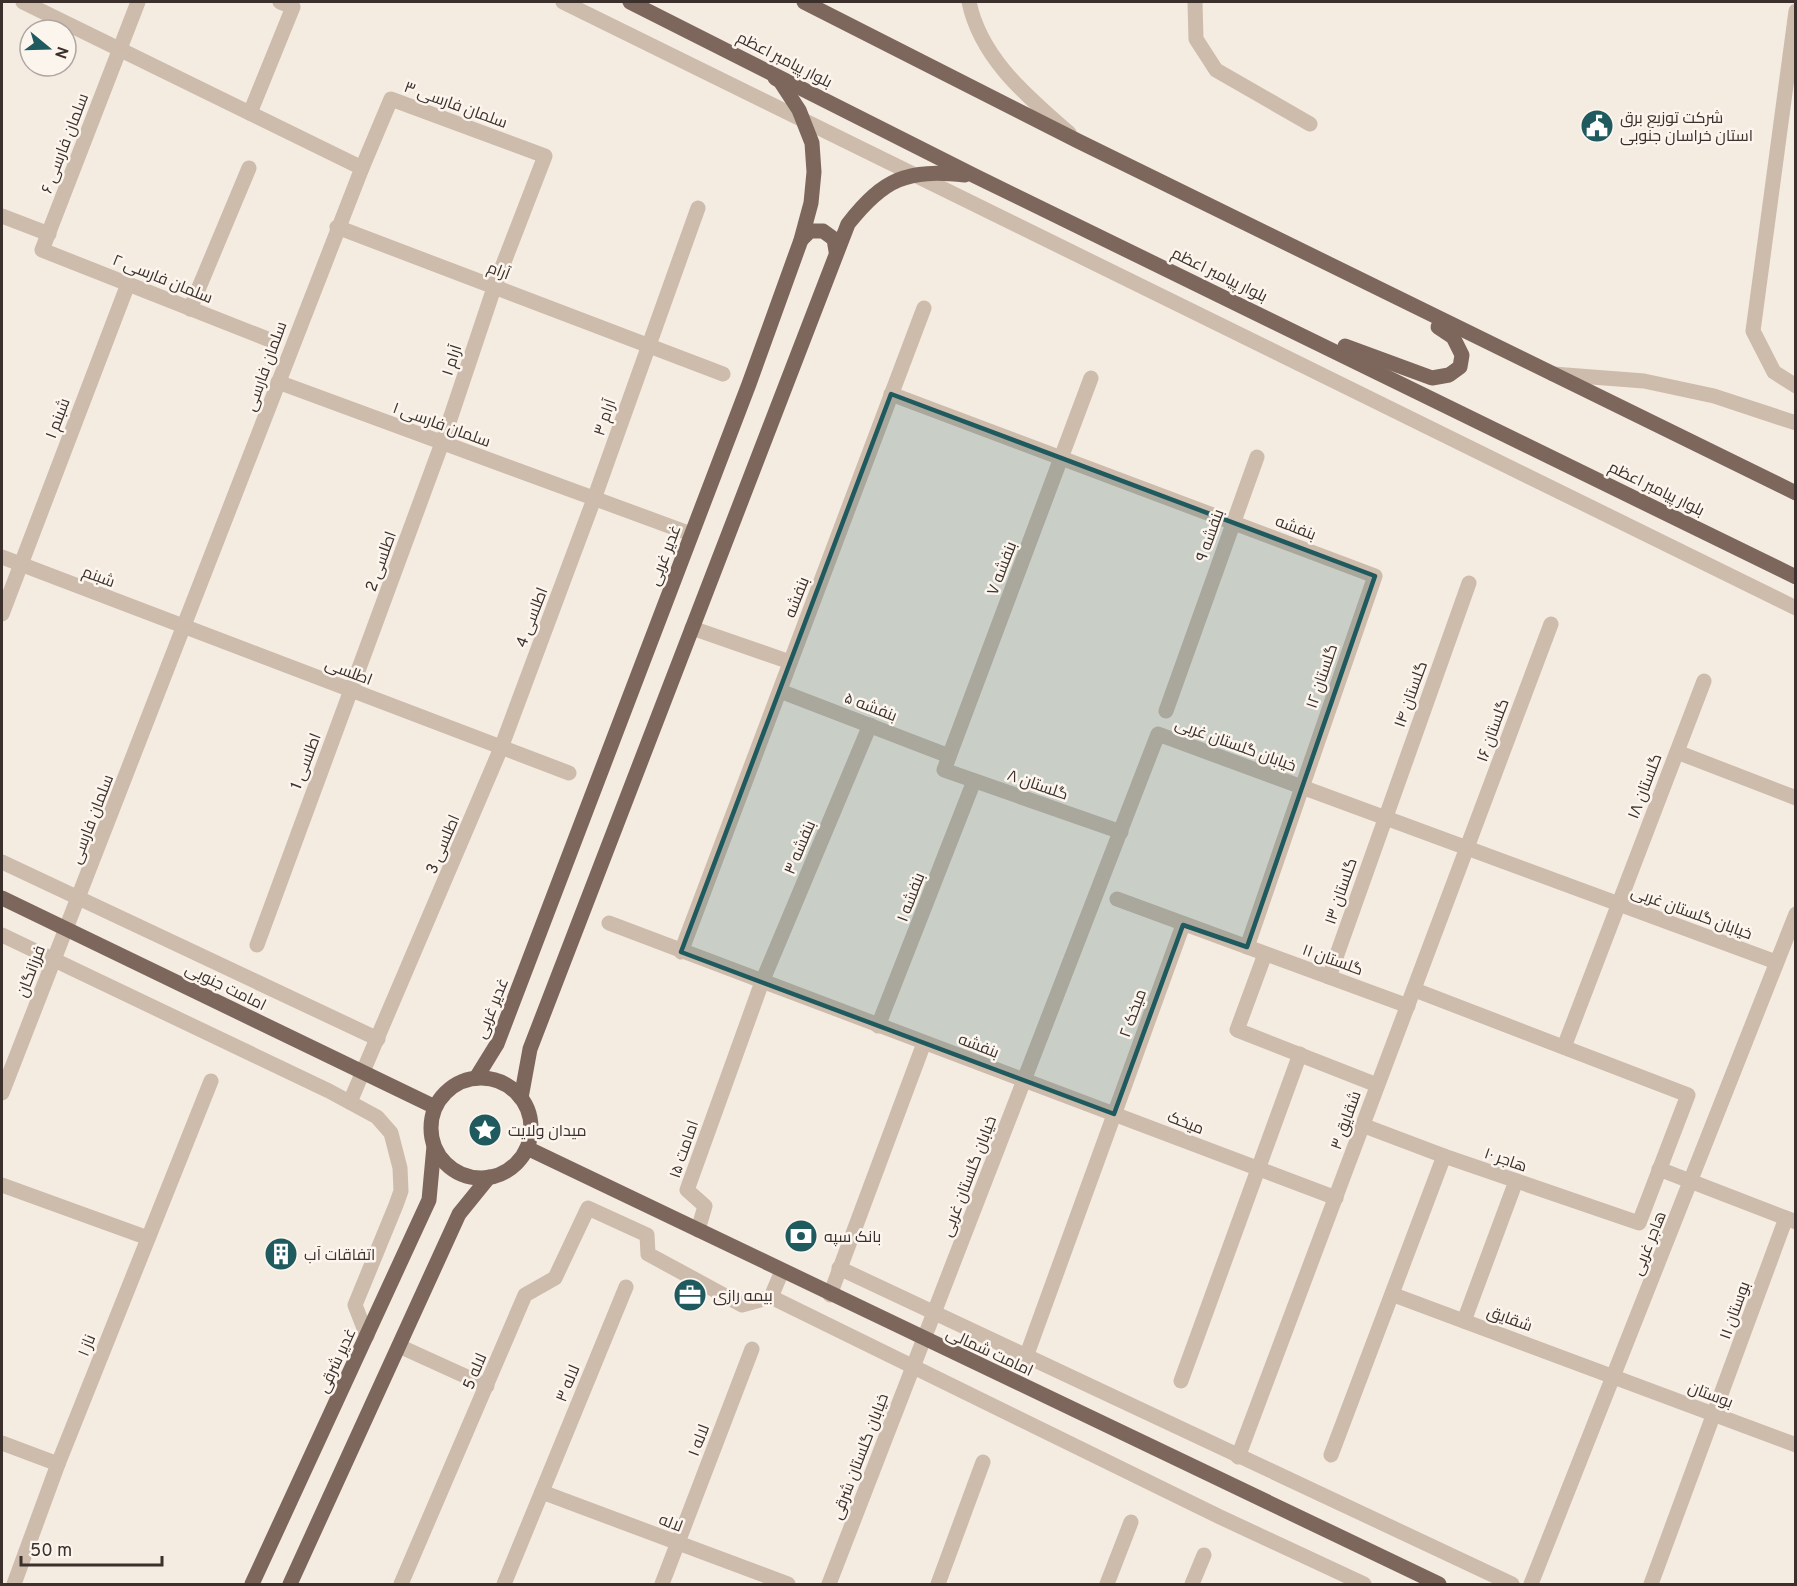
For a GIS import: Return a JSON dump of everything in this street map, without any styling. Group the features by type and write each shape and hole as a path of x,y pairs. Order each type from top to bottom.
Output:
{"main road":[{"name":"بلوار پیامبر اعظم","path":"630,2 975,176 1796,577"},
{"path":"804,2 1391,296 1796,493"},
{"name":"غدیر غربی","path":"476,1078 497,1044 749,384 801,240 811,203 814,172 812,143 802,119 780,81 742,57"},
{"path":"521,1098 501,1082 476,1078 452,1087 435,1107 431,1133 434,1146 449,1167 473,1178 489,1177 510,1169 526,1148 530,1123 521,1098 530,1049 848,224 869,197 898,180 929,171 975,176"},
{"path":"801,240 810,231 823,231 834,238 836,251"},
{"path":"1266,317 1432,378 1449,375 1460,367 1462,355 1453,337 1391,296"},
{"name":"امامت جنوبی","path":"2,898 435,1107"},
{"name":"غدیر شرقی","path":"252,1584 429,1200 434,1146"},
{"name":"امامت شمالی","path":"526,1148 1439,1584"},
{"path":"290,1584 459,1214 489,1177"}],"street":[{"path":"23,2 362,168"},
{"name":"سلمان فارسی ۶","path":"42,250 138,2"},
{"path":"563,2 1796,608"},
{"path":"969,2 987,47 1014,85 1078,141"},
{"path":"1195,2 1196,39 1216,70 1310,124"},
{"path":"250,113 287,4"},
{"path":"1796,11 1753,331 1774,372 1796,386"},
{"name":"سلمان فارسی ۳","path":"362,168 391,99 545,156"},
{"name":"آرام ۱","path":"442,443 494,288 545,156"},
{"path":"190,309 249,168"},
{"name":"سلمان فارسی","path":"66,928 184,628 337,227 362,168"},
{"name":"آرام ۳","path":"594,499 698,208"},
{"path":"2,216 49,234"},
{"name":"آرام","path":"337,227 723,374"},
{"name":"سلمان فارسی ۲","path":"42,250 270,340"},
{"name":"شبنم ۱","path":"2,614 128,284"},
{"path":"891,394 924,308"},
{"path":"1550,374 1644,381 1714,396 1796,423"},
{"name":"بنفشه ۷","path":"944,770 1091,378"},
{"name":"سلمان فارسی ۱","path":"278,382 691,534"},
{"name":"بنفشه","path":"1025,1081 681,952 891,394 1375,576"},
{"name":"اطلسی 2","path":"351,691 442,443"},
{"name":"بنفشه ۹","path":"1166,711 1257,457"},
{"name":"اطلسی 4","path":"501,748 594,499"},
{"name":"شبنم","path":"2,557 184,628"},
{"name":"گلستان ۱۲","path":"1302,787 1375,576"},
{"name":"گلستان ۱۴","path":"1385,818 1469,583"},
{"name":"گلستان ۱۶","path":"1415,990 1551,624"},
{"name":"اطلسی","path":"184,628 568,773"},
{"path":"692,628 790,662"},
{"name":"گلستان ۱۸","path":"1564,1047 1704,681"},
{"name":"اطلسی 1","path":"257,945 351,691"},
{"name":"بنفشه ۵","path":"780,691 949,756"},
{"name":"بنفشه ۳","path":"729,1073 762,982 870,725"},
{"name":"خیابان گلستان غربی","path":"924,1340 1158,734 1776,962"},
{"name":"اطلسی 3","path":"350,1102 501,748"},
{"path":"1677,752 1796,798"},
{"name":"گلستان ۸","path":"944,770 1121,832"},
{"name":"بنفشه ۱","path":"878,1026 974,781"},
{"path":"1247,947 1302,787"},
{"name":"گلستان ۱۳","path":"1329,977 1385,818"},
{"path":"2,862 378,1040"},
{"name":"گلستان ۱۱","path":"1117,899 1408,1006"},
{"name":"هاجر غربی","path":"1531,1584 1796,914"},
{"path":"609,923 681,952"},
{"name":"میخک ۲","path":"1026,1356 1183,925"},
{"name":"فرزانگان","path":"2,1094 66,928"},
{"path":"2,935 377,1117 391,1133 400,1168 401,1191 355,1305 367,1336"},
{"path":"1265,954 1237,1030 1377,1085"},
{"path":"1415,990 1688,1095 1659,1169 1791,1220"},
{"name":"شقایق ۳","path":"1238,1457 1312,1265 1377,1085 1415,990"},
{"path":"830,1295 838,1268 924,1043"},
{"path":"1181,1380 1300,1054"},
{"name":"امامت ۱۵","path":"698,1230 705,1206 687,1190 729,1073"},
{"name":"ناز ۱","path":"14,1584 58,1464 211,1081"},
{"name":"میخک","path":"1025,1081 1335,1198"},
{"name":"هاجر ۱۰","path":"1362,1125 1444,1156 1639,1223 1659,1169"},
{"path":"1331,1455 1394,1295 1444,1156"},
{"path":"1464,1321 1516,1181"},
{"path":"2,1185 148,1238"},
{"name":"لاله 5","path":"401,1584 525,1295 555,1278 588,1208 647,1235 648,1254 742,1305 771,1297"},
{"name":"بوستان ۱۱","path":"1650,1584 1791,1220"},
{"path":"838,1268 934,1315 1512,1584"},
{"path":"782,1271 771,1297 1220,1517 1364,1584"},
{"name":"لاله ۳","path":"504,1584 626,1287"},
{"name":"شقایق","path":"1394,1295 1613,1376"},
{"name":"خیابان گلستان شرقی","path":"829,1584 924,1340"},
{"path":"399,1346 487,1386"},
{"name":"لاله ۱","path":"662,1584 752,1349"},
{"name":"بوستان","path":"1613,1376 1796,1445"},
{"path":"2,1443 58,1464"},
{"path":"938,1584 983,1462"},
{"name":"لاله","path":"542,1492 788,1584"},
{"path":"1107,1584 1131,1522"},
{"path":"1192,1584 1204,1555"}],"highlighted area":[{"path":"891,394 1375,576 1247,947 1183,925 1114,1114 681,952"}],"place":[{"name":"شرکت توزیع برق استان خراسان جنوبی","path":"1597,126"},
{"name":"میدان ولایت","path":"485,1130"},
{"name":"بانک سپه","path":"801,1236"},
{"name":"اتفاقات آب","path":"281,1254"},
{"name":"بیمه رازی","path":"690,1295"}]}
